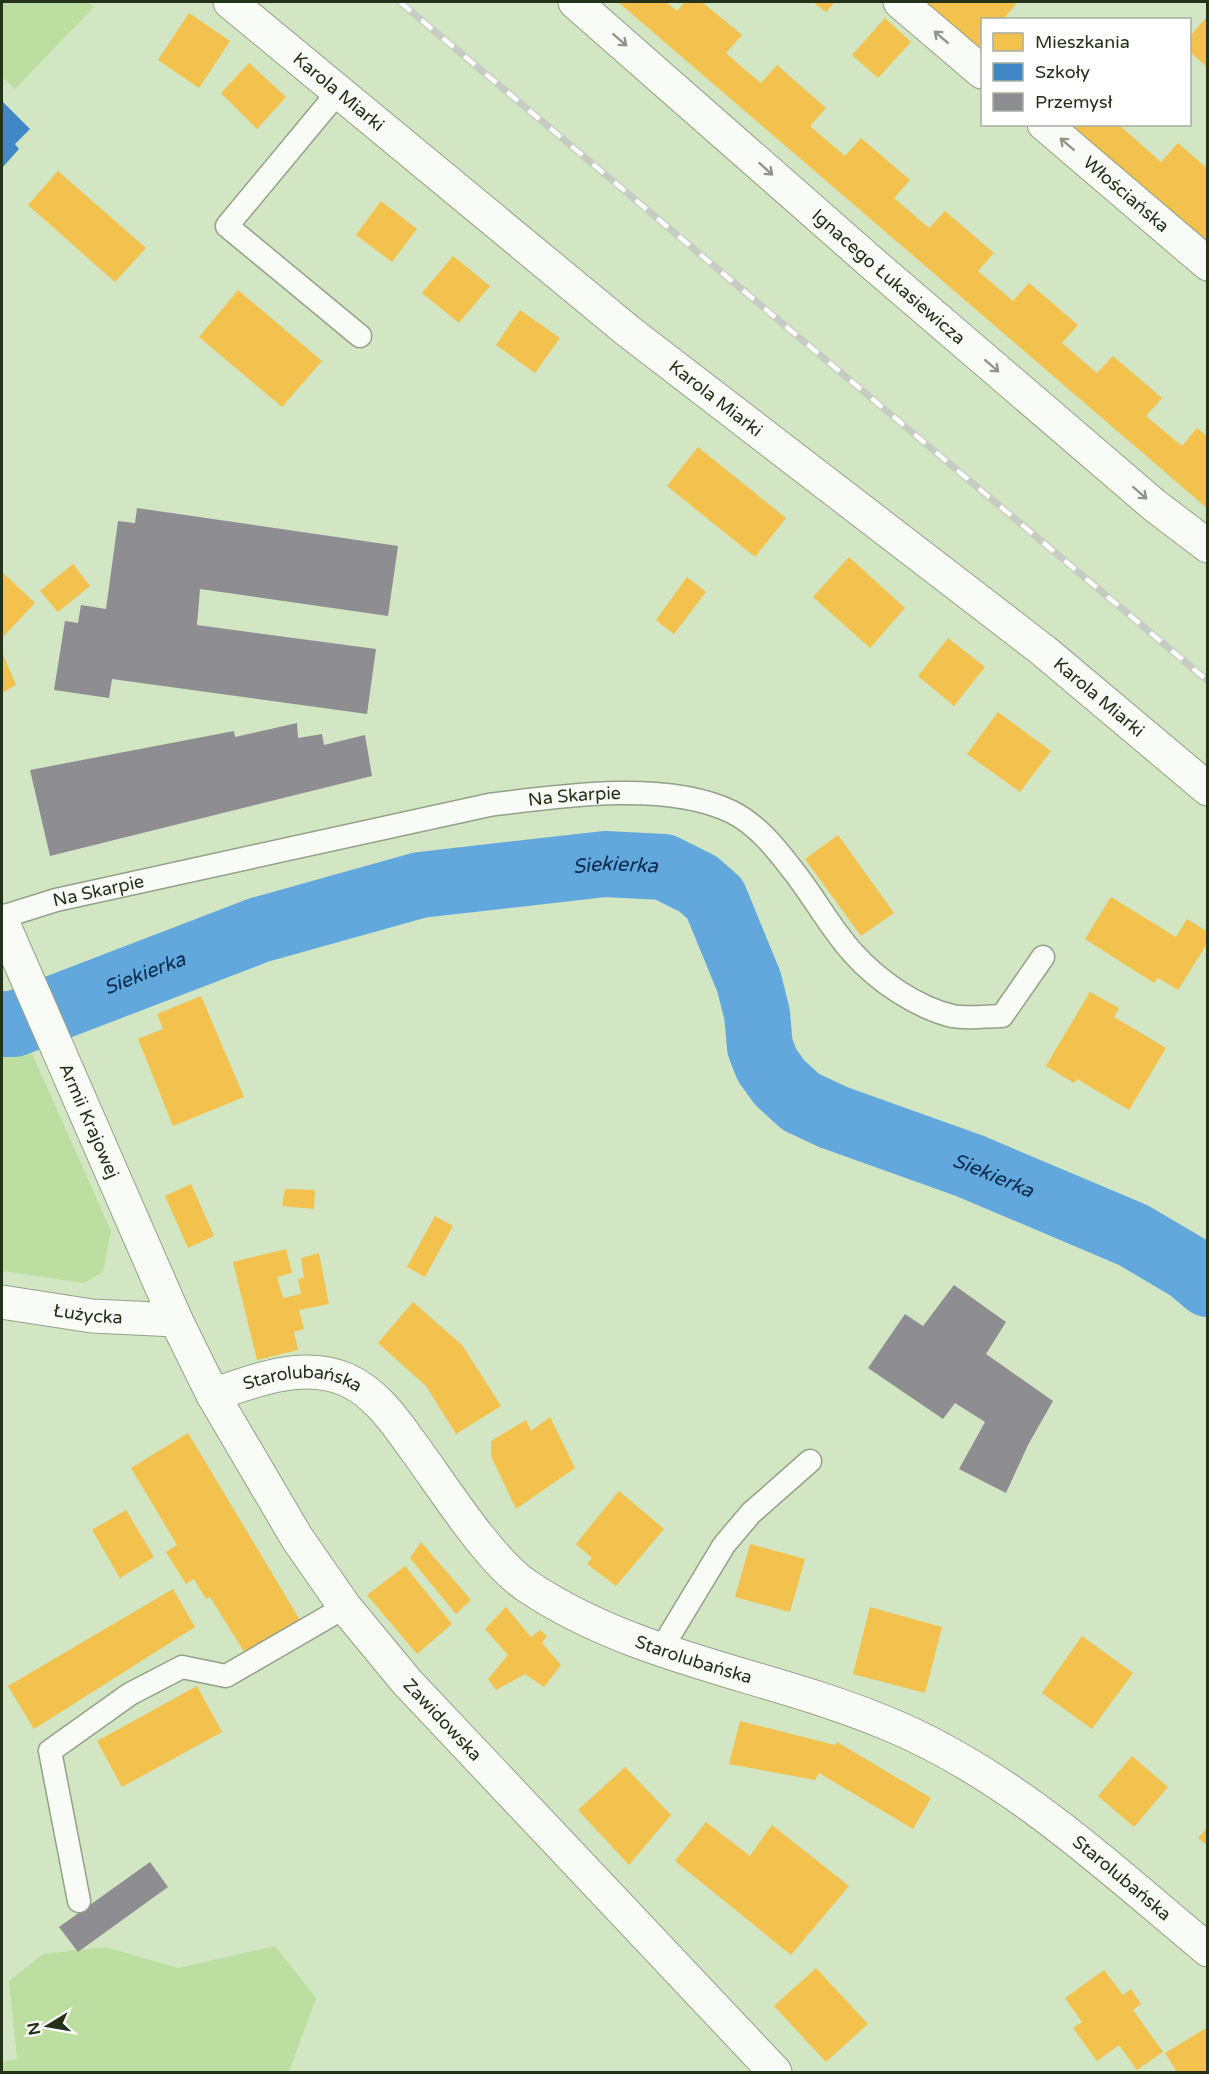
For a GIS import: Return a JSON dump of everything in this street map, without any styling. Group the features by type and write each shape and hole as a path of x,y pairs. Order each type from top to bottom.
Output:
{"street":[{"name":"Karola Miarki","path":"230,2 628,331 1044,651 1208,789"},
{"name":"Ignacego Łukasiewicza","path":"575,2 881,271 1154,506 1208,546"},
{"path":"900,2 981,71"},
{"name":"Włościańska","path":"1046,126 1208,264"},
{"name":"Armii Krajowej","path":"2,921 176,1320"},
{"name":"Łużycka","path":"2,1302 92,1316 176,1320"},
{"name":"Zawidowska","path":"176,1320 213,1395 297,1538 345,1607 407,1682 775,2073"},
{"name":"Starolubańska","path":"213,1395 251,1381 302,1372 327,1373 348,1380 365,1390 393,1418 507,1569 526,1586 660,1651 818,1697 934,1744 984,1773 1062,1828 1208,1950"}],"lane":[{"path":"339,91 227,226 360,336"},
{"name":"Na Skarpie","path":"2,917 56,900 479,807 559,796 625,793 696,801 733,813 750,825 770,842 853,953 891,985 921,1005 954,1016 1002,1016 1043,957"},
{"path":"660,1651 724,1545 751,1513 810,1461"},
{"path":"79,1901 50,1751 130,1694 182,1666 226,1676 345,1607"}],"green space":[{"path":"2,2 87,2 94,7 15,89 2,77"},
{"path":"2,1049 30,1049 111,1231 103,1272 84,1283 2,1271"},
{"path":"275,1946 316,1998 289,2072 2,2072 2,2062 17,2059 9,1981 43,1954 105,1947 178,1968"}],"building: Mieszkania":[{"path":"618,2 666,2 677,11 685,2 702,2 742,35 726,53 743,68 761,83 777,65 826,108 810,126 845,156 861,138 910,180 894,198 929,228 945,211 994,253 978,271 1013,301 1029,283 1078,325 1062,343 1097,373 1113,356 1162,398 1146,416 1182,446 1197,428 1208,437 1208,509"},
{"path":"813,2 835,2 826,12"},
{"path":"921,2 1013,2 1016,4 1005,18 981,18 981,54"},
{"path":"189,13 230,41 199,88 158,60"},
{"path":"885,18 911,42 878,78 852,55"},
{"path":"1206,18 1208,20 1208,68 1191,53 1191,35"},
{"path":"249,63 286,97 257,129 221,93"},
{"path":"1065,126 1120,126 1161,162 1178,143 1208,169 1208,248"},
{"path":"58,171 146,248 115,282 28,205"},
{"path":"381,201 417,229 392,262 356,235"},
{"path":"453,256 490,286 459,323 422,293"},
{"path":"238,290 322,361 282,407 199,337"},
{"path":"520,310 560,338 535,373 496,345"},
{"path":"698,447 786,518 755,557 667,486"},
{"path":"849,557 905,608 870,648 813,597"},
{"path":"73,564 90,586 58,612 40,591"},
{"path":"2,572 35,603 2,638"},
{"path":"687,577 706,592 674,634 656,620"},
{"path":"948,638 985,667 954,706 918,676"},
{"path":"2,652 16,685 2,693"},
{"path":"998,712 1051,751 1020,792 967,754"},
{"path":"838,835 894,913 861,936 805,859"},
{"path":"1111,897 1176,937 1187,919 1208,932 1208,942 1178,990 1158,978 1154,983 1085,939"},
{"path":"1090,992 1119,1008 1114,1017 1166,1048 1129,1110 1077,1079 1074,1083 1046,1066"},
{"path":"201,996 244,1097 173,1126 138,1039 163,1029 157,1014"},
{"path":"191,1184 214,1236 188,1248 165,1196"},
{"path":"285,1189 315,1190 314,1209 282,1206"},
{"path":"435,1216 453,1226 425,1277 407,1267"},
{"path":"286,1249 292,1273 277,1277 283,1298 301,1294 298,1279 304,1278 301,1258 319,1253 329,1304 299,1310 304,1329 294,1332 298,1350 257,1360 233,1262"},
{"path":"413,1302 462,1345 501,1406 456,1434 426,1386 378,1343"},
{"path":"550,1417 575,1468 516,1509 491,1456 491,1441 526,1420 531,1431"},
{"path":"188,1433 303,1625 248,1658 210,1597 206,1599 194,1579 186,1584 166,1552 177,1545 131,1468"},
{"path":"619,1491 664,1529 616,1586 587,1564 592,1558 576,1544"},
{"path":"126,1510 154,1557 120,1578 92,1530"},
{"path":"421,1542 471,1600 456,1614 410,1558"},
{"path":"750,1544 805,1559 790,1612 735,1597"},
{"path":"405,1566 452,1624 417,1654 367,1595"},
{"path":"173,1589 195,1627 34,1729 8,1686"},
{"path":"506,1607 531,1637 540,1630 547,1636 542,1643 561,1665 544,1687 525,1674 496,1690 488,1679 508,1655 485,1629"},
{"path":"870,1607 942,1627 925,1693 853,1674"},
{"path":"1082,1636 1133,1673 1092,1729 1042,1693"},
{"path":"197,1686 222,1732 122,1787 97,1741"},
{"path":"740,1721 835,1745 837,1742 931,1798 913,1829 819,1773 815,1780 729,1764"},
{"path":"1132,1756 1168,1787 1134,1827 1098,1796"},
{"path":"625,1767 671,1815 629,1865 578,1810"},
{"path":"706,1822 750,1856 772,1825 849,1886 791,1955 675,1861"},
{"path":"1208,1827 1208,1846 1198,1838"},
{"path":"816,1968 868,2024 826,2062 774,2006"},
{"path":"1104,1970 1123,1995 1131,1989 1141,2004 1133,2010 1163,2052 1137,2070 1119,2045 1097,2061 1073,2028 1082,2022 1065,1998"},
{"path":"1208,2027 1208,2072 1177,2072 1165,2053"}],"building: Szkoły":[{"path":"2,101 30,129 15,144 19,149 2,168"}],"building: Przemysł":[{"path":"137,508 398,546 388,616 200,589 197,625 376,649 367,714 112,679 109,698 54,690 65,621 78,623 81,605 106,609 118,521 135,523"},
{"path":"297,723 298,738 322,734 324,745 365,735 372,776 50,856 30,770 234,731 235,737"},
{"path":"954,1285 1006,1322 986,1354 1053,1401 1028,1445 1006,1493 959,1469 985,1422 955,1403 943,1419 868,1368 905,1314 923,1326"},
{"path":"150,1862 168,1887 78,1952 59,1927"}],"waterway":[{"name":"Siekierka","path":"2,1024 14,1024 259,930 420,885 605,864 664,867 698,884 715,899 749,982 757,1014 760,1047 767,1065 780,1083 801,1102 833,1117 970,1166 1133,1235 1189,1268 1208,1284"}],"railway":[{"path":"400,2 1208,681"}]}
